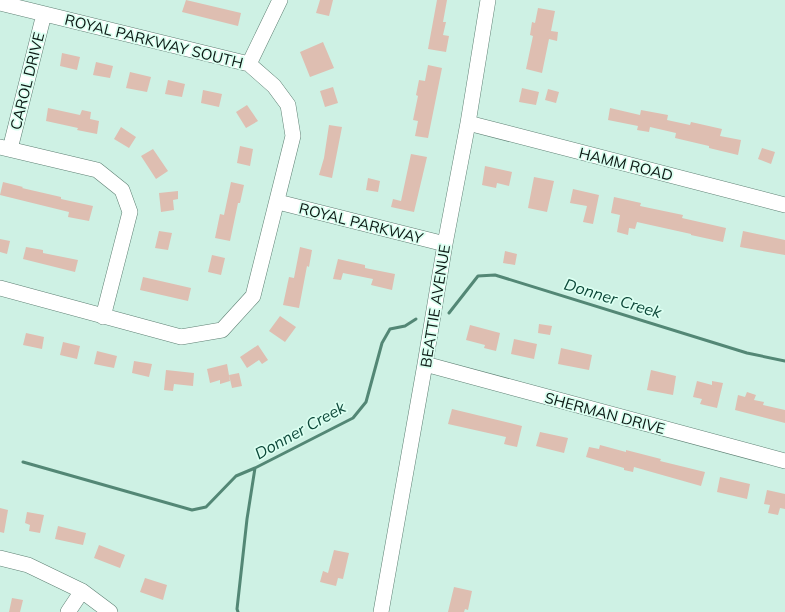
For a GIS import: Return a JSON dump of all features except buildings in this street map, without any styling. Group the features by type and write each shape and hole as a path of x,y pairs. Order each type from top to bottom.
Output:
{"street":[{"path":"249,64 280,0"},
{"name":"BEATTIE AVENUE","path":"380,612 445,244 468,123 488,0"},
{"name":"ROYAL PARKWAY SOUTH","path":"0,3 249,64 274,86 288,105 293,136 278,202 253,296 222,330 181,337 0,288"},
{"name":"CAROL DRIVE","path":"5,148 44,14"},
{"name":"HAMM ROAD","path":"468,123 785,205"},
{"path":"5,148 97,170 122,190 130,212 103,317"},
{"name":"ROYAL PARKWAY","path":"278,202 445,244"},
{"name":"SHERMAN DRIVE","path":"425,364 785,461"},
{"path":"0,558 28,565 82,591 110,612"},
{"path":"68,612 82,591"}],"waterway":[{"name":"Donner Creek","path":"449,313 478,276 495,275 747,353 785,361"},
{"name":"Donner Creek","path":"238,612 237,609 247,519 255,468 353,418 366,402 382,343 390,329 405,326 416,319"},
{"path":"23,462 192,510 206,507 236,476 255,468"}]}
